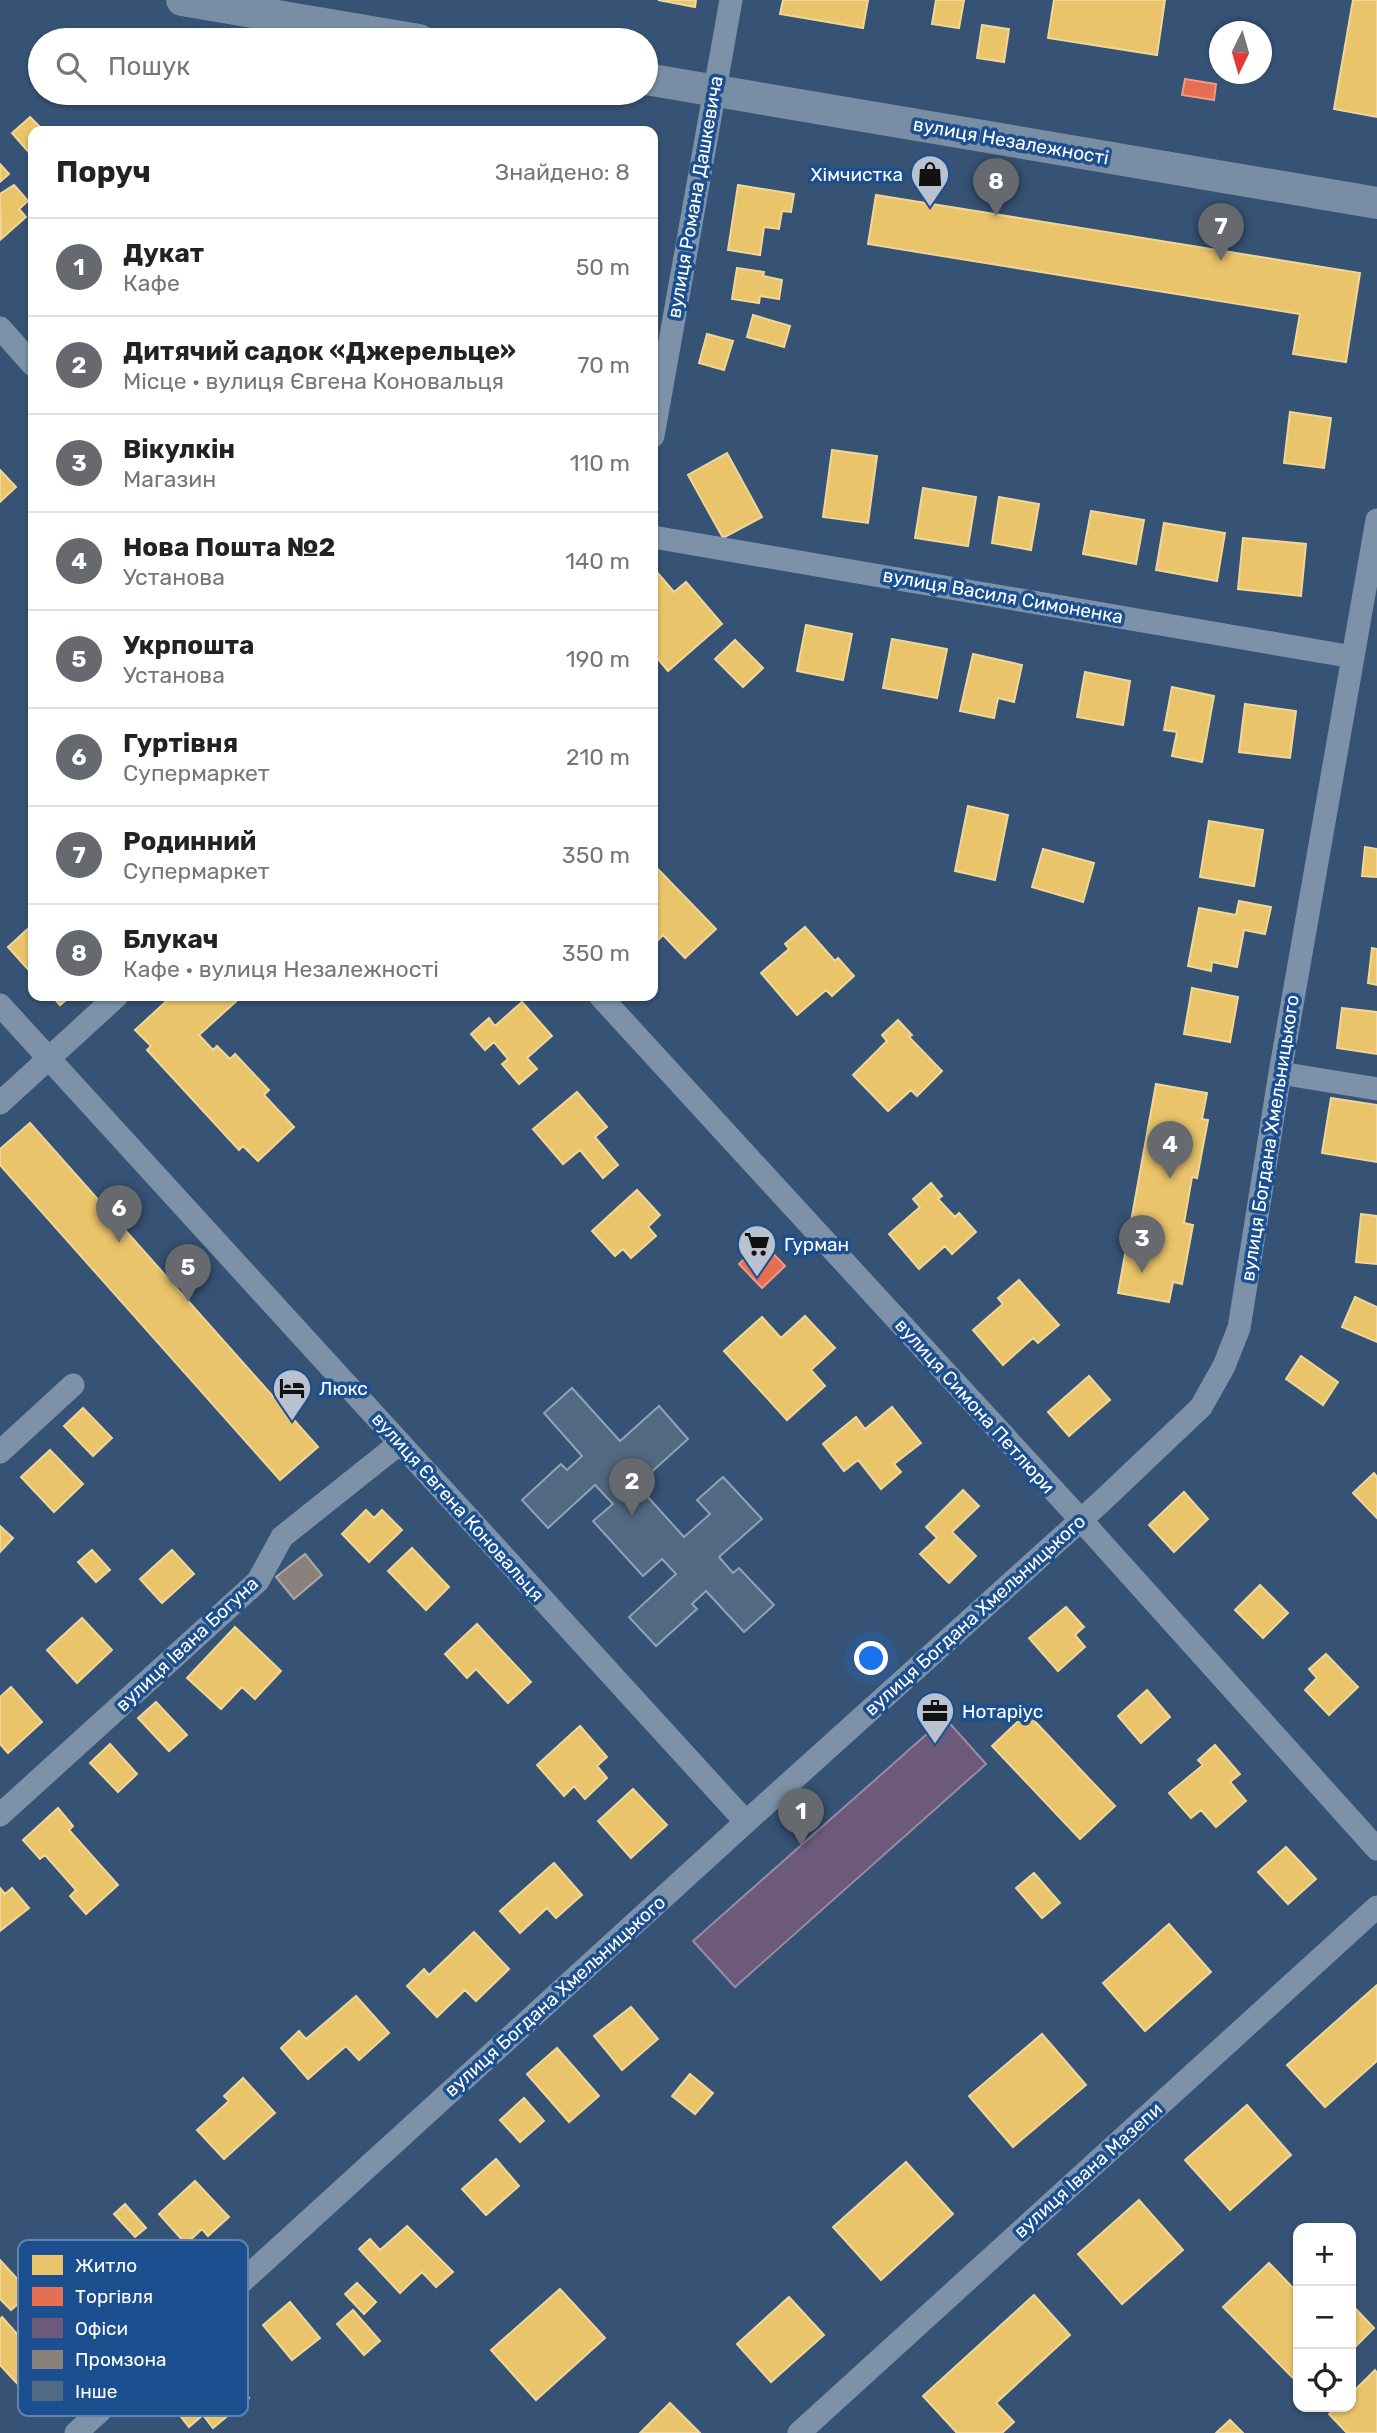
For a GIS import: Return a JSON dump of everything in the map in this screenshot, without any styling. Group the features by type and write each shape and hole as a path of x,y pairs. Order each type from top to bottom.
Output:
{"main road":[{"path":"182,0 348,28"},
{"name":"вулиця Незалежності","path":"658,81 1377,203"}],"street":[{"name":"вулиця Романа Дашкевича","path":"658,408 731,0"},
{"path":"0,328 28,359"},
{"name":"вулиця Богдана Хмельницького","path":"248,2276 1201,1407 1224,1366 1239,1328 1280,1073 1377,520"},
{"name":"вулиця Василя Симоненка","path":"658,538 1353,657"},
{"path":"0,1103 111,1001"},
{"name":"вулиця Симона Петлюри","path":"605,1001 1377,1849"},
{"name":"вулиця Євгена Коновальця","path":"0,1005 746,1822"},
{"path":"1280,1073 1377,1089"},
{"path":"0,1452 72,1385"},
{"name":"вулиця Івана Богуна","path":"0,1815 258,1581 282,1536 400,1443"},
{"name":"вулиця Івана Мазепи","path":"799,2433 1377,1907"},
{"name":"вулиця Богдана Хмельницького","path":"76,2433 95,2416"}],"building: Житло":[{"path":"658,0 696,0 695,7"},
{"path":"783,0 868,0 863,28 780,14"},
{"path":"936,0 964,0 959,28 932,24"},
{"path":"1054,0 1165,0 1157,55 1048,38"},
{"path":"1353,0 1377,0 1377,117 1334,109"},
{"path":"982,25 1009,29 1004,62 977,58"},
{"path":"30,117 39,126 28,126 28,151 12,133"},
{"path":"0,164 9,174 0,182"},
{"path":"14,185 28,201 19,209 26,217 1,239 0,194"},
{"path":"738,185 794,194 791,212 782,211 779,229 764,227 760,255 728,250"},
{"path":"876,195 1360,273 1346,362 1293,354 1300,314 868,244"},
{"path":"737,268 764,272 763,276 782,280 779,299 760,296 759,303 732,299"},
{"path":"753,315 790,326 784,347 747,337"},
{"path":"707,334 733,341 724,370 699,363"},
{"path":"1290,412 1331,418 1324,468 1284,463"},
{"path":"832,450 877,456 868,523 823,517"},
{"path":"727,453 762,517 723,538 688,475"},
{"path":"0,470 16,487 0,502"},
{"path":"923,488 976,497 968,546 915,538"},
{"path":"999,497 1039,504 1031,550 992,543"},
{"path":"1091,511 1144,520 1136,564 1083,554"},
{"path":"1164,523 1225,533 1217,581 1156,570"},
{"path":"1243,538 1306,544 1301,596 1238,589"},
{"path":"658,573 674,592 686,582 722,624 668,671 658,659"},
{"path":"806,625 852,634 843,680 797,671"},
{"path":"892,639 947,649 937,698 883,688"},
{"path":"735,640 763,668 743,687 715,659"},
{"path":"973,654 1022,665 1014,702 998,698 994,718 960,711"},
{"path":"1085,672 1130,681 1123,725 1077,717"},
{"path":"1172,687 1214,696 1202,762 1172,756 1177,732 1164,730"},
{"path":"1245,704 1296,711 1290,758 1239,752"},
{"path":"968,806 1008,815 995,880 955,871"},
{"path":"1209,821 1263,830 1254,886 1200,877"},
{"path":"1365,847 1377,849 1377,877 1362,876"},
{"path":"1043,849 1094,863 1083,902 1032,887"},
{"path":"658,869 716,929 685,958 663,935 658,940"},
{"path":"1239,901 1271,907 1265,934 1244,930 1237,967 1212,962 1211,971 1188,966 1199,908 1236,915"},
{"path":"805,927 835,961 838,958 854,976 832,996 826,990 797,1015 761,973 789,949 785,944"},
{"path":"28,929 28,969 8,947"},
{"path":"1372,948 1377,949 1377,985 1368,983"},
{"path":"1192,988 1238,997 1230,1042 1184,1034"},
{"path":"167,1001 236,1001 199,1035 213,1050 217,1046 230,1059 235,1054 269,1090 264,1095 294,1127 258,1161 243,1146 239,1150 147,1050 151,1046 135,1030"},
{"path":"522,1002 552,1036 527,1058 537,1069 519,1084 502,1064 508,1059 494,1042 485,1050 471,1034 489,1018 495,1026"},
{"path":"1342,1008 1377,1012 1377,1054 1337,1048"},
{"path":"898,1020 912,1035 909,1037 942,1071 917,1096 911,1090 888,1111 853,1075 887,1041 882,1035"},
{"path":"1156,1084 1207,1093 1202,1119 1208,1120 1197,1178 1192,1177 1184,1223 1193,1225 1182,1284 1173,1282 1169,1302 1118,1293"},
{"path":"577,1092 607,1127 595,1137 618,1165 603,1178 580,1150 563,1164 533,1129"},
{"path":"1331,1098 1377,1105 1377,1162 1322,1153"},
{"path":"30,1123 318,1447 280,1480 0,1165 0,1149"},
{"path":"931,1183 942,1196 938,1199 955,1217 959,1213 976,1232 952,1254 945,1246 919,1269 889,1234 920,1207 913,1199"},
{"path":"637,1190 660,1215 648,1227 656,1236 631,1258 623,1249 615,1256 592,1231"},
{"path":"1361,1214 1377,1216 1377,1264 1356,1262"},
{"path":"1019,1280 1059,1325 1038,1343 1033,1338 1003,1365 973,1330 1003,1304 998,1298"},
{"path":"1355,1297 1377,1307 1377,1342 1342,1327"},
{"path":"805,1316 835,1348 811,1370 825,1386 787,1420 724,1351 762,1317 781,1338"},
{"path":"1301,1356 1338,1382 1323,1405 1286,1379"},
{"path":"1089,1376 1110,1400 1069,1436 1048,1412"},
{"path":"892,1407 921,1443 894,1464 901,1472 881,1489 858,1460 844,1471 823,1444 856,1417 865,1429"},
{"path":"83,1408 112,1438 93,1456 64,1426"},
{"path":"50,1450 83,1484 54,1512 21,1477"},
{"path":"1374,1473 1377,1477 1377,1518 1353,1493"},
{"path":"963,1490 979,1506 952,1532 976,1556 949,1583 920,1554 937,1538 926,1527"},
{"path":"1184,1492 1208,1519 1174,1552 1149,1525"},
{"path":"366,1510 374,1518 382,1510 402,1530 369,1562 342,1534"},
{"path":"0,1526 13,1538 0,1552"},
{"path":"412,1548 449,1587 426,1610 388,1571"},
{"path":"92,1550 110,1570 96,1582 78,1562"},
{"path":"172,1550 194,1574 162,1603 140,1579"},
{"path":"1260,1585 1288,1613 1263,1638 1235,1610"},
{"path":"1066,1607 1084,1627 1075,1635 1085,1647 1058,1671 1029,1638"},
{"path":"82,1618 112,1650 77,1683 47,1650"},
{"path":"477,1624 531,1682 508,1703 476,1669 467,1678 445,1654"},
{"path":"235,1627 281,1671 255,1699 242,1687 221,1709 187,1678"},
{"path":"1326,1654 1358,1687 1329,1715 1305,1690 1317,1678 1309,1669"},
{"path":"11,1687 42,1722 8,1753 0,1744 0,1697"},
{"path":"1147,1690 1170,1717 1141,1743 1118,1716"},
{"path":"156,1702 187,1735 169,1751 138,1718"},
{"path":"1027,1713 1115,1806 1080,1839 992,1746"},
{"path":"580,1726 607,1757 597,1766 607,1778 585,1799 574,1786 564,1796 537,1765"},
{"path":"110,1744 137,1774 118,1792 90,1763"},
{"path":"1215,1745 1240,1774 1230,1782 1246,1801 1216,1827 1201,1810 1191,1818 1169,1793 1203,1765 1198,1760"},
{"path":"633,1789 667,1825 631,1858 598,1821"},
{"path":"58,1808 73,1826 69,1830 118,1885 86,1914 70,1896 76,1890 45,1855 40,1859 23,1840"},
{"path":"1286,1847 1316,1879 1288,1904 1258,1872"},
{"path":"554,1863 582,1895 556,1918 547,1908 520,1933 500,1911"},
{"path":"1034,1873 1060,1903 1042,1918 1016,1888"},
{"path":"0,1888 5,1894 12,1888 29,1908 0,1931"},
{"path":"1169,1924 1211,1972 1145,2031 1103,1983"},
{"path":"474,1932 509,1969 476,2001 465,1990 437,2017 407,1986 424,1969 429,1975"},
{"path":"1377,1985 1377,2061 1325,2107 1287,2065"},
{"path":"356,1996 389,2033 359,2060 346,2046 308,2079 281,2048 299,2031 306,2039"},
{"path":"631,2007 658,2039 622,2070 594,2036"},
{"path":"1042,2034 1086,2085 1013,2147 969,2096"},
{"path":"557,2048 599,2096 569,2122 527,2074"},
{"path":"690,2074 713,2093 695,2114 672,2096"},
{"path":"243,2078 275,2113 224,2159 197,2130 229,2101 224,2096"},
{"path":"524,2098 544,2121 520,2142 500,2120"},
{"path":"1247,2105 1291,2155 1230,2210 1185,2160"},
{"path":"496,2159 519,2186 486,2215 462,2189"},
{"path":"906,2162 953,2214 881,2280 833,2227"},
{"path":"195,2181 229,2217 208,2236 202,2229 190,2240 182,2240 159,2214"},
{"path":"1139,2200 1183,2250 1122,2304 1078,2254"},
{"path":"125,2204 146,2228 135,2237 114,2214"},
{"path":"407,2226 453,2272 436,2287 422,2272 400,2293 359,2249 370,2239 380,2250"},
{"path":"0,2260 18,2280 18,2304 11,2310 0,2299"},
{"path":"1269,2263 1293,2288 1293,2378 1223,2307"},
{"path":"357,2283 376,2302 364,2314 345,2294"},
{"path":"560,2289 605,2338 536,2400 491,2350"},
{"path":"1034,2295 1070,2335 996,2403 1014,2422 1002,2433 957,2433 923,2396"},
{"path":"789,2297 824,2335 771,2382 737,2344"},
{"path":"290,2302 320,2338 292,2360 263,2325"},
{"path":"1356,2309 1374,2328 1356,2346"},
{"path":"353,2310 380,2341 364,2355 337,2324"},
{"path":"2,2317 18,2333 18,2384 0,2365"},
{"path":"1375,2370 1377,2433 1347,2433 1329,2414 1356,2412 1356,2389"},
{"path":"670,2403 700,2433 640,2433"},
{"path":"182,2416 202,2416 189,2427"},
{"path":"204,2416 227,2416 213,2428"},
{"path":"1230,2420 1243,2433 1216,2433"}],"building: Торгівля":[{"path":"1185,79 1216,84 1214,100 1182,95"},
{"path":"762,1242 785,1266 762,1288 739,1264"}],"building: Офіси":[{"path":"945,1718 986,1764 735,1987 693,1941"}],"building: Промзона":[{"path":"305,1554 322,1575 294,1599 276,1577"}],"building: Інше":[{"path":"572,1388 620,1441 659,1406 688,1439 637,1485 684,1537 710,1514 697,1500 723,1477 762,1519 719,1557 733,1573 739,1568 774,1605 744,1632 706,1591 692,1604 697,1609 656,1646 629,1617 676,1574 662,1559 643,1576 593,1521 613,1504 595,1485 548,1528 522,1500 561,1464 567,1470 582,1456 544,1413"}],"place":[{"name":"Хімчистка","path":"930,208"},
{"name":"Блукач","path":"996,216"},
{"name":"Родинний","path":"1221,261"},
{"name":"Нова Пошта №2","path":"1170,1179"},
{"name":"Гуртівня","path":"119,1243"},
{"name":"Вікулкін","path":"1142,1273"},
{"name":"Гурман","path":"757,1278"},
{"name":"Укрпошта","path":"188,1302"},
{"name":"Люкс","path":"292,1422"},
{"name":"Дитячий садок «Джерельце»","path":"632,1516"},
{"name":"Нотаріус","path":"935,1745"},
{"name":"Дукат","path":"801,1846"}]}
